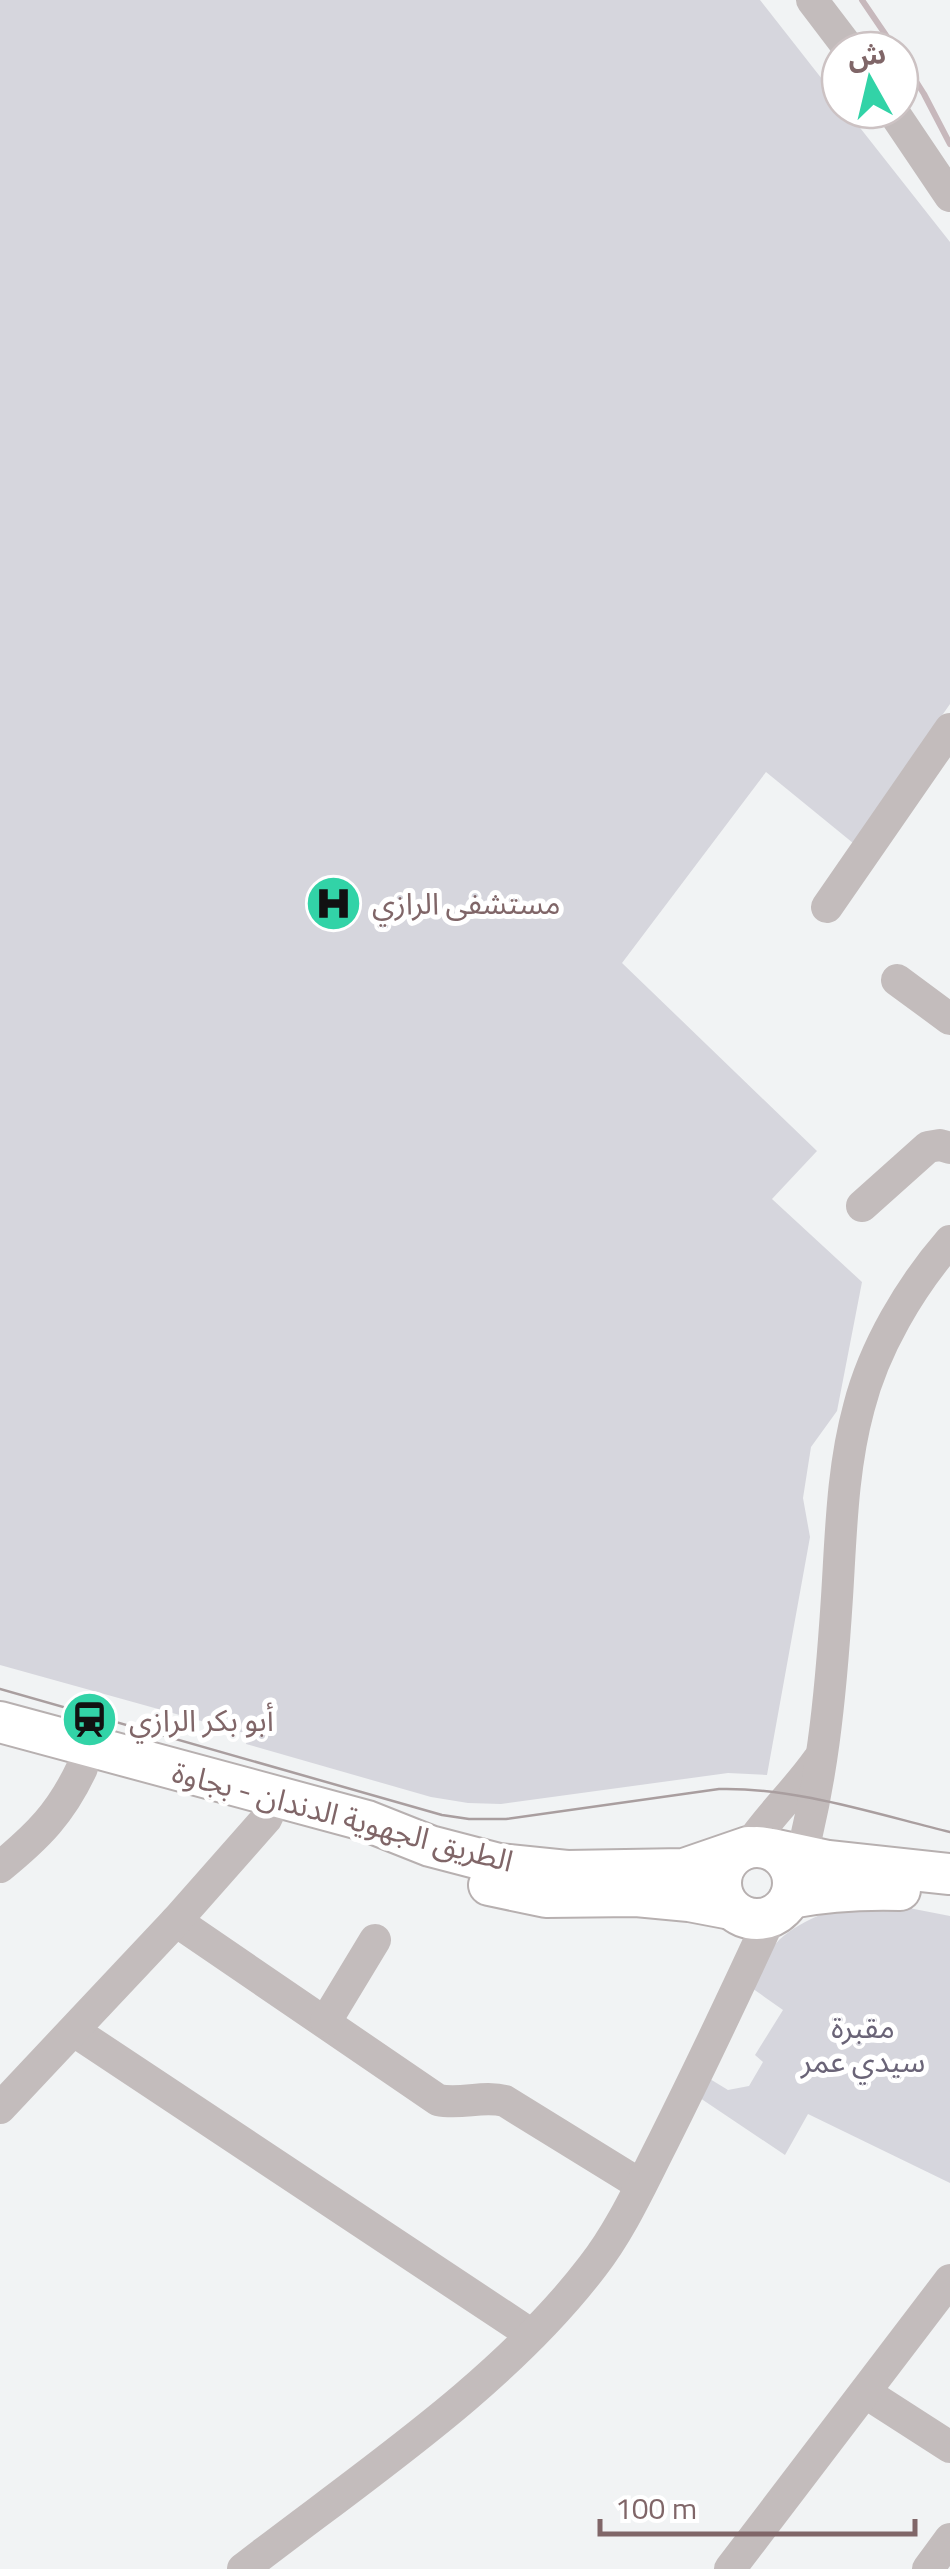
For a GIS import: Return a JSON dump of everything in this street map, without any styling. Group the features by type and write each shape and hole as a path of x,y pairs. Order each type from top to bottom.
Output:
{"main road":[{"name":"الطريق الجهوية الدندان - بجاوة","path":"0,1722 271,1808 437,1874 546,1897 636,1896 688,1901 767,1891 870,1889 950,1897"},
{"name":"الطريق الجهوية الدندان - بجاوة","path":"0,1744 82,1768 271,1808 366,1822 430,1846 499,1864 567,1870 684,1869 767,1891 828,1861 950,1874"}],"street":[{"path":"812,0 835,30"},
{"path":"905,130 950,196"},
{"path":"827,907 950,730"},
{"path":"897,980 950,1019"},
{"path":"862,1206 928,1147 950,1148"},
{"path":"243,2569 388,2458 532,2336 594,2266 614,2236 641,2185 821,1756 832,1678 846,1484 859,1406 888,1336 911,1295 950,1241"},
{"path":"767,1891 770,1816 821,1756"},
{"path":"0,1868 46,1826 67,1800 82,1768"},
{"path":"0,2108 176,1921 271,1808"},
{"path":"176,1921 438,2100 506,2101 641,2185"},
{"path":"326,2021 375,1940"},
{"path":"74,2030 532,2336"},
{"path":"747,2563 866,2394 940,2315 950,2280"},
{"path":"866,2394 950,2447"},
{"path":"928,2569 950,2539"}],"green space":[{"name":"مستشفى الرازي","path":"0,0 760,0 820,76 820,130 862,130 950,242 950,704 853,843 766,772 622,963 817,1151 772,1199 862,1282 837,1411 811,1447 803,1498 810,1537 767,1775 728,1773 501,1804 468,1803 431,1797 246,1744 248,1734 0,1665"},
{"name":"مقبرة سيدي عمر","path":"873,1901 950,1916 950,2183 808,2114 785,2155 700,2098 710,2079 728,2090 749,2086 763,2062 755,2055 783,2010 749,1986 775,1945 811,1919"}],"waterway":[{"path":"862,0 882,30"},
{"path":"920,88 950,144"}],"tram line":[{"path":"0,1689 442,1815 506,1819 719,1789 777,1792 950,1832"}],"place":[{"name":"مستشفى الرازي","path":"333,903"},
{"name":"أبو بكر الرازي","path":"90,1720"}]}
